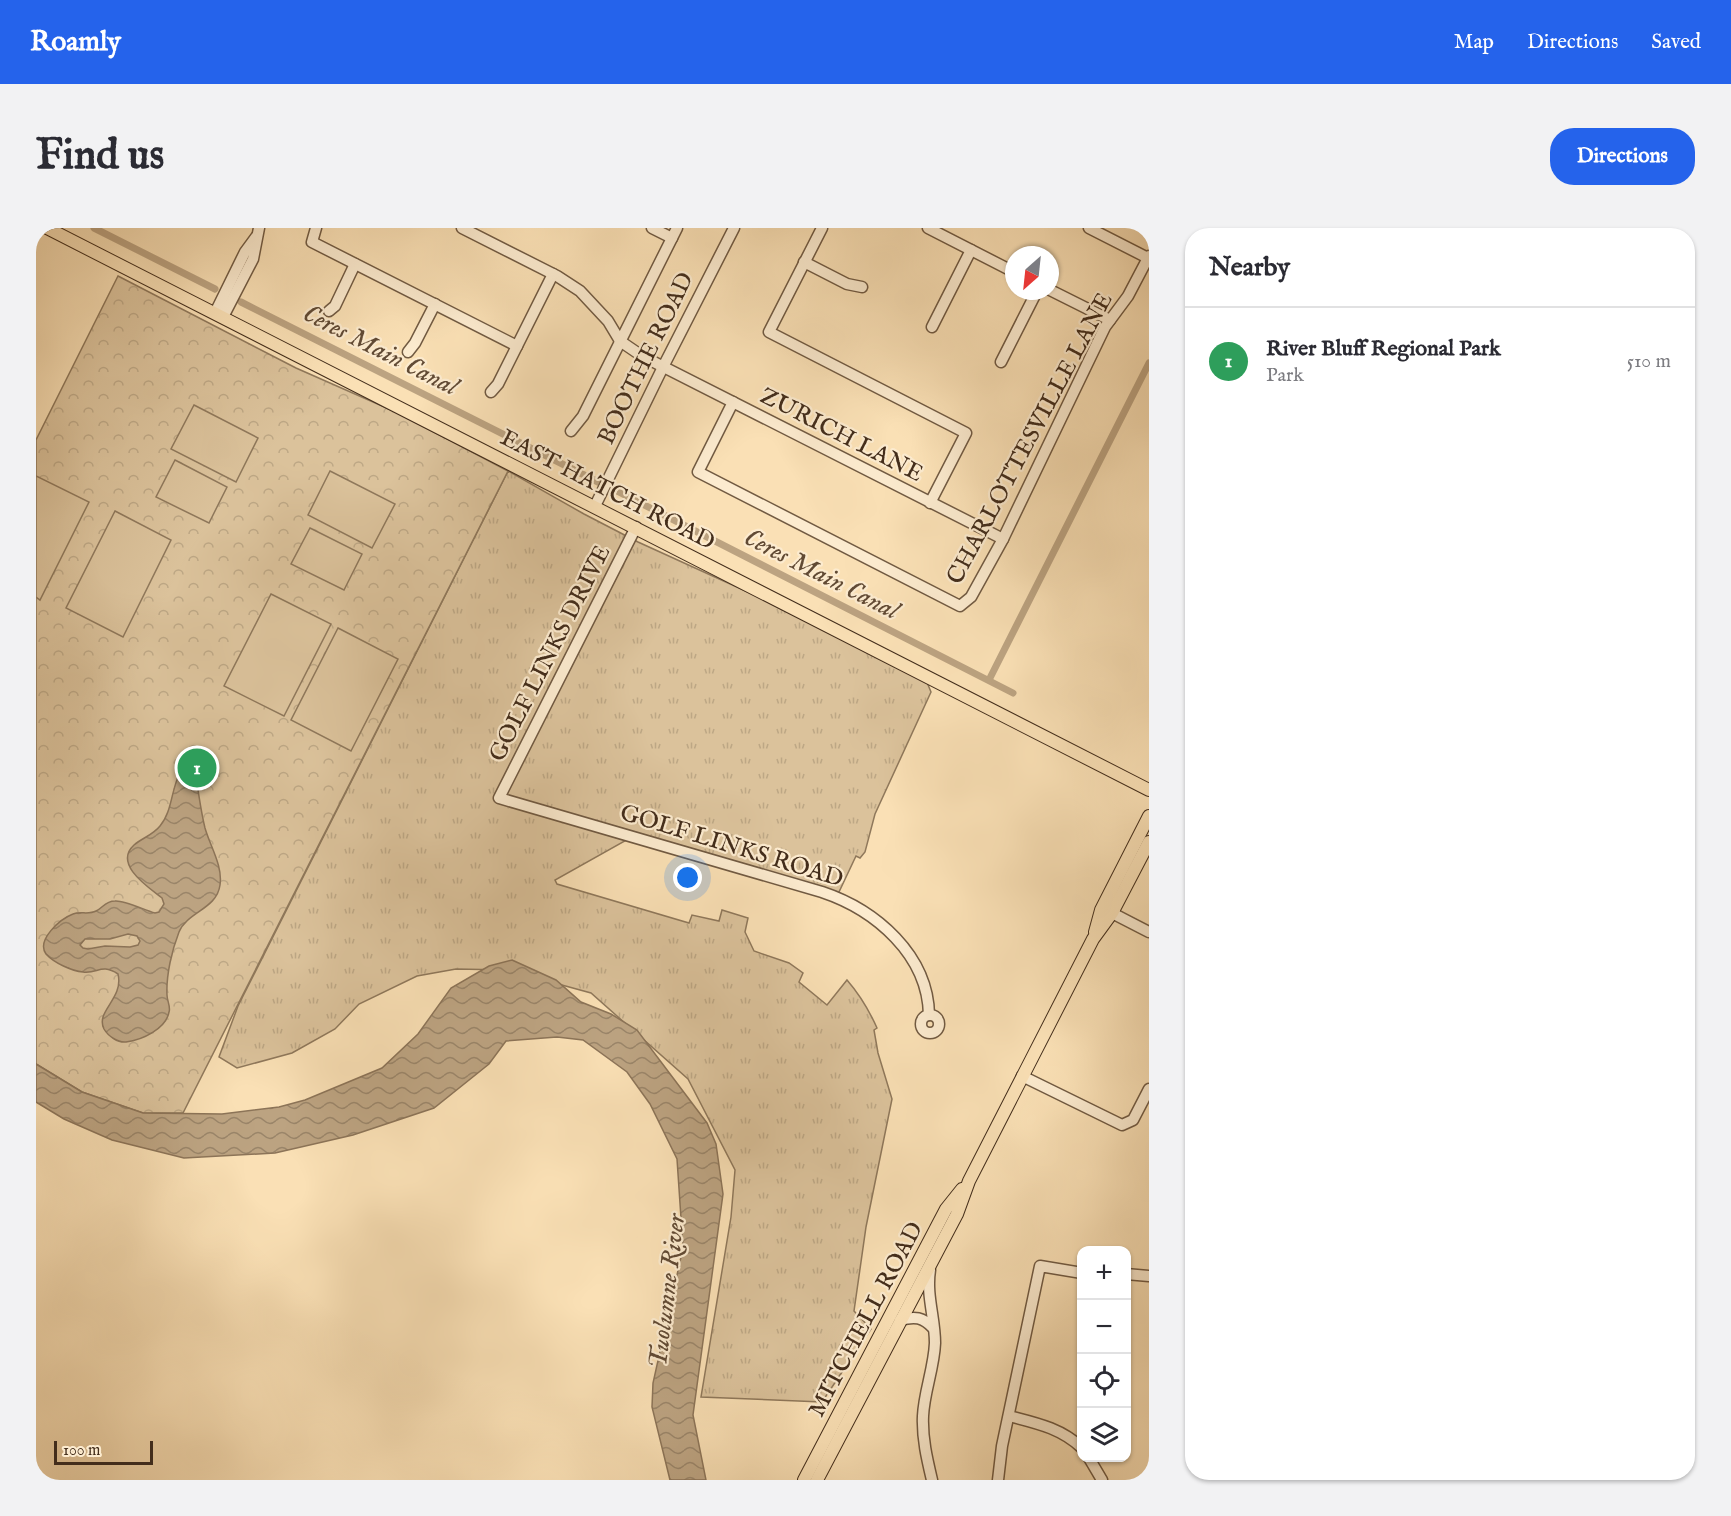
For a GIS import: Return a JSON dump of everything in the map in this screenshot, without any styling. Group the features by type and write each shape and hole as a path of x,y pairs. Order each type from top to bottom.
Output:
{"main road":[{"name":"EAST HATCH ROAD","path":"47,228 1149,790"},
{"name":"MITCHELL ROAD","path":"1093,939 1101,910 1149,816"},
{"name":"MITCHELL ROAD","path":"804,1480 822,1457 930,1265 957,1214 969,1181 1022,1076 1093,939 1112,913 1149,842"},
{"name":"MITCHELL ROAD","path":"817,1480 822,1457 946,1209 969,1181"}],"street":[{"path":"316,228 312,242 517,345"},
{"name":"ZURICH LANE","path":"462,228 553,274 580,291 608,321 620,340 642,356 1003,539"},
{"path":"571,431 583,416 674,233 652,228"},
{"name":"BOOTHE ROAD","path":"595,506 734,228"},
{"path":"822,228 769,332 966,433 930,503"},
{"path":"928,228 1005,267"},
{"path":"1089,228 1148,257"},
{"path":"219,315 253,260 258,231"},
{"path":"932,327 971,250"},
{"name":"CHARLOTTESVILLE LANE","path":"733,402 698,472 960,606 971,597 1003,539 1110,320 1128,296 1148,257"},
{"path":"804,262 847,284 862,287"},
{"path":"329,311 334,306 355,264"},
{"path":"491,392 498,384 553,274"},
{"path":"1059,294 1110,320"},
{"path":"1001,362 1033,300"},
{"path":"408,352 435,304"},
{"name":"GOLF LINKS DRIVE","path":"498,798 636,527"},
{"name":"GOLF LINKS ROAD","path":"498,798 822,892 847,902 879,922 902,945 924,984 930,1015"},
{"path":"1112,913 1149,932"},
{"path":"1022,1076 1119,1124 1126,1124 1133,1120 1149,1089"},
{"path":"930,1265 928,1285 934,1360 923,1414 924,1440 932,1480"},
{"path":"998,1480 1040,1266 1077,1273"},
{"path":"1131,1274 1149,1276"},
{"path":"900,1320 921,1318 933,1328"},
{"path":"1009,1416 1060,1431 1077,1444"},
{"path":"1091,1462 1102,1480"}],"green space":[{"path":"118,276 296,368 398,413 508,471 183,1113 143,1113 82,1092 36,1064 36,440"},
{"path":"194,405 258,438 236,482 171,449"},
{"path":"175,460 227,487 209,523 156,497"},
{"path":"330,471 395,504 372,548 308,515"},
{"path":"508,471 638,542 761,598 926,680 931,692 875,814 865,852 860,858 856,856 838,894 637,834 555,880 557,884 689,923 692,915 719,921 722,910 748,918 745,932 754,951 789,963 803,973 799,982 827,1005 847,980 871,1015 877,1028 874,1030 878,1053 892,1099 866,1227 854,1311 871,1329 822,1402 701,1397 731,1217 735,1170 688,1079 591,993 507,970 456,969 417,976 359,1004 335,1029 292,1053 237,1068 219,1057 238,1006"},
{"path":"36,476 89,502 40,600 36,597"},
{"path":"115,511 171,540 123,637 66,608"},
{"path":"310,528 362,554 344,590 291,564"},
{"path":"271,594 331,624 284,716 224,686"},
{"path":"338,628 398,659 351,751 291,720"}],"water":[{"path":"187,771 196,778 205,828 220,871 220,885 213,900 188,920 179,932 169,971 167,1018 163,1024 146,1036 132,1041 120,1041 108,1034 102,1022 117,991 118,974 107,969 88,972 69,968 46,954 44,943 56,925 68,917 76,913 93,912 112,901 124,902 155,913 159,912 164,904 162,898 135,875 128,860 129,852 134,845 157,829 164,820 179,775","holes":["128,934 137,936 140,941 138,945 130,947 105,946 88,949 80,945 85,939 110,939"]},
{"path":"512,960 556,980 581,1002 611,1014 637,1030 707,1123 716,1144 723,1194 693,1415 706,1480 670,1480 652,1407 653,1383 683,1248 677,1159 650,1104 627,1072 583,1040 557,1037 506,1041 489,1064 434,1108 353,1135 275,1153 184,1158 112,1140 64,1119 36,1102 36,1064 82,1092 143,1113 222,1114 279,1107 305,1100 382,1068 418,1034 451,988 489,966"}],"waterway":[{"name":"Ceres Main Canal","path":"94,228 215,289"},
{"name":"Ceres Main Canal","path":"241,302 598,482"},
{"path":"989,680 1149,363"},
{"name":"Ceres Main Canal","path":"613,489 1013,693"}],"place":[{"name":"River Bluff Regional Park","path":"197,768"}],"water label":[{"name":"Tuolumne River","path":"666,1291"}]}
